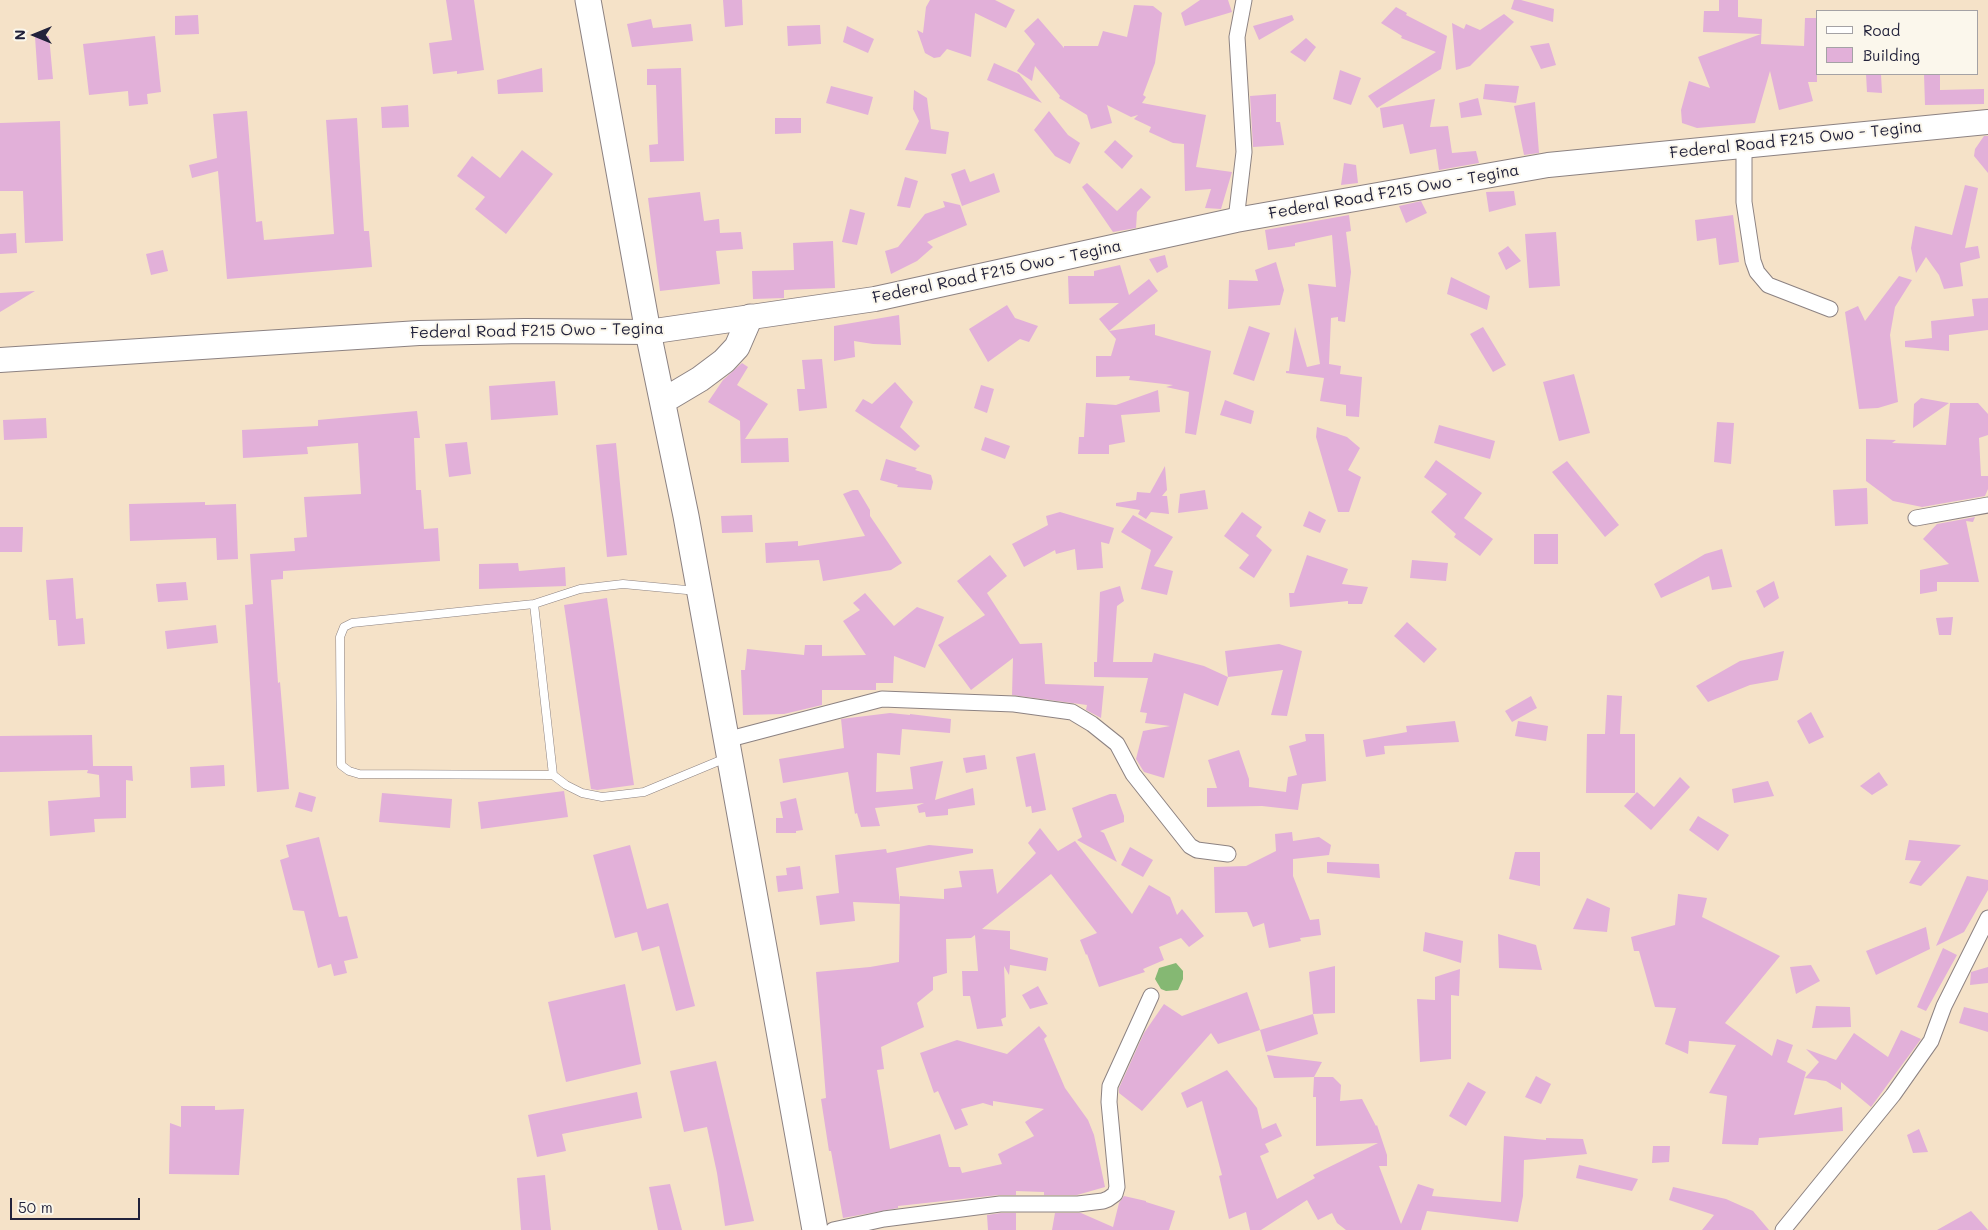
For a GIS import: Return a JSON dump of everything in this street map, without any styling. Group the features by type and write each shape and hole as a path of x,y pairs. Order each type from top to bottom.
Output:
{"highway":[{"path":"588,0 648,332 700,591 815,1230"},
{"path":"663,402 700,380 724,361 737,347 750,317"}],"main road":[{"name":"Federal Road F215 Owo - Tegina","path":"0,360 420,333 525,330 648,332 875,298 1236,220 1548,165 1988,122"}],"street":[{"path":"1236,220 1244,152 1237,37 1244,0"},
{"path":"1744,146 1744,202 1753,261 1757,272 1768,285 1830,308"},
{"path":"1916,518 1988,505"},
{"path":"728,748 882,700 1014,704 1072,712 1112,739 1133,774 1190,846 1197,850 1228,854"},
{"path":"1782,1230 1893,1095 1931,1041 1944,1006 1988,918"},
{"path":"833,1230 884,1219 1000,1204 1078,1204 1103,1201 1115,1194 1117,1187 1109,1102 1110,1086 1152,996"}],"lane":[{"path":"700,591 623,584 580,589 534,604 352,623 344,627 340,637 342,765 349,771 359,774 553,775 566,785 582,793 602,797 644,792 728,748"},
{"path":"534,604 553,775"}],"green space":[{"path":"1176,963 1183,971 1183,979 1178,990 1166,991 1161,989 1155,979 1159,968"}],"building":[{"path":"446,0 474,0 484,70 457,74 457,71 433,74 429,43 452,40"},
{"path":"723,0 742,0 743,25 725,27"},
{"path":"930,0 995,0 1015,10 1006,28 975,13 971,57 947,49 940,57 934,58 925,53 917,30 923,33 926,7"},
{"path":"1200,0 1228,0 1232,12 1185,26 1181,13"},
{"path":"1514,0 1521,0 1554,9 1553,22 1511,9"},
{"path":"1719,0 1738,0 1738,17 1762,19 1761,44 1804,46 1805,18 1816,18 1817,82 1808,82 1813,101 1779,110 1770,71 1755,123 1697,128 1682,123 1681,110 1689,81 1710,88 1698,57 1761,34 1703,32 1704,11 1719,11"},
{"path":"1134,5 1153,6 1162,13 1155,63 1143,95 1146,97 1142,103 1206,115 1196,167 1232,172 1221,209 1205,208 1211,189 1185,191 1184,144 1173,143 1149,132 1151,127 1134,119 1138,115 1131,117 1107,105 1112,123 1091,129 1087,115 1059,98 1060,96 1035,66 1032,81 1017,71 1035,44 1024,31 1038,18 1064,48 1064,46 1098,46 1103,31 1127,37"},
{"path":"1396,7 1407,13 1406,15 1447,36 1441,69 1377,108 1368,96 1436,52 1401,38 1402,36 1381,23"},
{"path":"1504,14 1514,22 1470,66 1456,70 1452,23 1464,29 1466,24 1480,30"},
{"path":"198,15 199,34 175,35 175,16"},
{"path":"1292,15 1294,20 1259,40 1253,26"},
{"path":"651,19 653,28 691,24 693,41 632,47 627,24"},
{"path":"820,25 821,44 788,46 787,26"},
{"path":"847,26 874,39 868,53 843,42"},
{"path":"49,36 53,79 38,80 35,37"},
{"path":"155,36 161,92 147,94 148,104 129,106 128,91 89,95 83,44"},
{"path":"1306,38 1316,47 1305,62 1290,52"},
{"path":"1549,43 1556,65 1541,69 1530,46"},
{"path":"994,63 1019,74 1042,103 987,80"},
{"path":"542,68 543,92 498,94 497,80"},
{"path":"681,68 684,161 650,162 649,145 658,144 656,85 647,85 647,69"},
{"path":"1340,70 1361,78 1351,105 1333,99"},
{"path":"1866,75 1881,75 1882,93 1867,92"},
{"path":"1924,75 1940,75 1940,90 1984,89 1984,104 1925,105"},
{"path":"1485,84 1519,86 1516,103 1483,99"},
{"path":"831,86 873,97 868,115 826,103"},
{"path":"914,90 927,98 931,129 949,132 946,154 905,150 919,121 913,109"},
{"path":"1276,94 1276,122 1280,122 1284,145 1253,147 1250,96"},
{"path":"1478,98 1482,115 1461,118 1459,103"},
{"path":"1435,99 1430,127 1448,126 1452,153 1476,151 1479,163 1439,170 1436,149 1410,154 1403,124 1383,128 1380,108"},
{"path":"1535,102 1539,153 1524,155 1514,106"},
{"path":"408,105 409,127 382,128 381,107"},
{"path":"247,111 256,222 262,221 264,240 334,234 326,120 357,118 364,231 369,231 372,267 227,279 218,171 192,178 189,165 217,158 213,114"},
{"path":"1049,111 1068,135 1080,143 1070,164 1055,156 1034,130"},
{"path":"775,118 801,118 801,133 775,134"},
{"path":"60,121 63,241 25,243 23,191 0,191 0,123"},
{"path":"1984,136 1988,136 1988,173 1974,156 1975,149"},
{"path":"1115,140 1133,156 1122,169 1104,152"},
{"path":"522,150 553,174 506,234 475,209 485,197 457,176 472,156 500,178"},
{"path":"1344,163 1356,165 1358,183 1341,185"},
{"path":"965,169 970,182 994,173 1000,192 962,206 951,174"},
{"path":"905,177 918,181 910,208 897,206"},
{"path":"1087,183 1117,211 1141,188 1151,197 1137,212 1136,228 1113,232 1082,187"},
{"path":"1965,185 1978,188 1965,248 1978,246 1980,258 1960,263 1963,286 1944,289 1939,275 1926,257 1916,273 1911,248 1915,226 1952,235"},
{"path":"1514,191 1516,205 1489,212 1486,192"},
{"path":"700,192 704,221 719,219 720,233 741,232 743,249 716,251 720,284 660,291 648,198"},
{"path":"943,201 960,205 967,225 927,242 933,247 917,261 891,274 885,251 898,247 925,214 945,207"},
{"path":"1421,201 1427,213 1406,223 1399,206"},
{"path":"850,209 865,213 857,245 842,242"},
{"path":"1349,215 1351,231 1346,232 1351,272 1345,322 1338,321 1338,317 1331,318 1329,364 1341,366 1340,374 1362,377 1359,417 1346,416 1346,405 1320,401 1324,378 1286,373 1286,371 1289,371 1295,327 1307,367 1320,364 1308,284 1336,287 1332,235 1295,243 1295,246 1268,250 1265,230"},
{"path":"1733,215 1739,262 1719,265 1716,238 1697,241 1695,220"},
{"path":"1556,232 1560,286 1529,288 1525,234"},
{"path":"16,233 17,253 0,254 0,234"},
{"path":"833,241 835,288 784,290 784,298 753,299 752,271 794,270 793,243"},
{"path":"1508,246 1521,261 1506,270 1498,253"},
{"path":"163,250 168,271 151,275 146,254"},
{"path":"1165,255 1168,267 1157,273 1149,259"},
{"path":"1276,262 1284,290 1280,305 1228,309 1229,280 1258,281 1255,270"},
{"path":"1120,265 1129,295 1149,279 1158,291 1109,331 1099,319 1119,303 1069,304 1068,276 1094,276 1094,271"},
{"path":"1899,276 1912,280 1895,307 1890,335 1898,402 1878,408 1859,409 1845,312 1858,306 1865,321"},
{"path":"1451,277 1490,296 1487,310 1447,294"},
{"path":"35,291 0,312 0,293"},
{"path":"1988,298 1988,330 1949,335 1949,351 1905,347 1905,341 1932,338 1931,321 1974,316 1972,299"},
{"path":"1007,305 1015,318 1038,326 1029,342 1020,339 988,362 969,329"},
{"path":"899,315 901,345 854,341 855,357 834,361 834,326"},
{"path":"1155,324 1155,335 1211,351 1196,435 1185,433 1189,392 1166,387 1173,385 1129,380 1130,376 1096,377 1096,356 1111,356 1116,339 1109,331"},
{"path":"1249,326 1270,333 1254,381 1233,374"},
{"path":"1483,327 1506,365 1493,372 1470,334"},
{"path":"822,359 827,408 799,411 797,389 805,389 802,360"},
{"path":"742,363 748,367 737,385 768,404 745,439 788,438 789,462 741,463 740,421 708,402 723,380"},
{"path":"1574,374 1590,433 1559,441 1543,382"},
{"path":"555,381 558,415 491,420 489,386"},
{"path":"895,382 913,402 900,427 920,446 915,451 855,411 863,399 872,404"},
{"path":"981,385 994,389 987,413 974,408"},
{"path":"1158,390 1160,412 1121,415 1125,442 1109,445 1109,454 1078,454 1079,437 1084,437 1086,403 1116,405"},
{"path":"1921,398 1949,403 1913,428 1914,404"},
{"path":"1225,400 1254,411 1251,424 1220,415"},
{"path":"1950,403 1978,403 1988,414 1988,435 1979,438 1981,476 1988,476 1988,489 1985,496 1922,507 1893,501 1866,481 1866,439 1896,440 1892,443 1946,445"},
{"path":"417,411 420,438 414,438 416,490 421,490 424,529 438,528 440,561 283,571 283,579 271,580 278,683 280,682 289,789 257,792 245,605 253,604 250,554 295,551 294,538 307,537 304,497 361,494 358,443 307,447 308,454 243,458 242,430 318,426 318,420"},
{"path":"46,418 47,438 4,440 3,420"},
{"path":"1717,422 1734,423 1731,464 1714,462"},
{"path":"1439,425 1495,441 1490,459 1434,443"},
{"path":"1317,427 1347,437 1360,448 1348,470 1361,477 1349,512 1338,512 1316,437"},
{"path":"985,437 1010,446 1005,459 981,450"},
{"path":"467,442 471,474 449,477 445,444"},
{"path":"616,443 627,555 607,557 596,445"},
{"path":"886,459 917,468 915,470 931,475 933,482 931,490 897,487 898,485 880,480"},
{"path":"1436,460 1482,493 1464,518 1493,539 1480,556 1454,537 1456,534 1431,512 1447,494 1424,477"},
{"path":"1567,461 1619,525 1605,537 1552,472"},
{"path":"1165,466 1167,490 1162,496 1167,496 1169,514 1151,512 1146,519 1138,514 1140,510 1116,506 1116,503 1136,500 1137,492 1150,493"},
{"path":"1867,488 1868,524 1835,526 1833,490"},
{"path":"858,490 870,510 870,516 902,563 891,570 823,581 819,560 766,563 765,543 798,541 798,546 865,536 843,494"},
{"path":"1205,490 1208,509 1178,513 1180,494"},
{"path":"205,502 205,505 236,504 238,559 217,560 216,538 130,541 129,504"},
{"path":"1309,511 1326,520 1320,533 1303,526"},
{"path":"1060,512 1114,528 1109,544 1101,542 1103,568 1077,570 1075,549 1056,554 1055,550 1024,567 1012,544 1048,525 1046,516"},
{"path":"1242,512 1262,527 1256,536 1272,550 1254,578 1239,568 1249,555 1224,536"},
{"path":"752,515 753,532 722,533 721,516"},
{"path":"1133,515 1173,537 1154,566 1173,571 1167,595 1141,589 1151,550 1121,532"},
{"path":"1975,517 1973,522 1966,521 1979,582 1937,582 1937,591 1920,594 1920,570 1949,564 1923,539 1937,524"},
{"path":"0,527 23,527 22,552 0,552"},
{"path":"1534,534 1558,534 1558,564 1534,564"},
{"path":"1722,549 1732,587 1712,590 1709,576 1661,598 1654,584 1705,554"},
{"path":"990,555 1007,576 987,593 1020,644 1042,643 1045,684 1104,686 1101,718 1086,710 1087,705 1012,695 1013,658 971,690 938,645 985,615 957,581"},
{"path":"1307,555 1348,569 1342,584 1368,587 1362,604 1348,604 1348,601 1290,607 1289,593 1294,593"},
{"path":"1412,560 1448,563 1446,581 1410,578"},
{"path":"518,563 519,571 565,567 566,586 479,589 479,564"},
{"path":"73,578 76,619 83,618 85,644 58,646 56,620 49,620 46,580"},
{"path":"1774,581 1779,598 1764,608 1756,591"},
{"path":"186,582 188,600 158,602 156,584"},
{"path":"1120,586 1124,601 1117,606 1113,662 1152,662 1154,653 1204,666 1228,677 1218,706 1184,693 1164,778 1144,772 1136,759 1143,731 1170,726 1145,723 1147,713 1140,712 1148,678 1094,677 1094,662 1097,662 1100,592"},
{"path":"865,593 894,626 917,607 944,617 925,668 894,656 893,683 876,683 876,690 822,690 822,705 784,714 743,715 741,670 745,670 747,649 804,655 805,645 822,645 822,656 866,655 843,621 860,610 853,603"},
{"path":"607,598 634,785 597,790 591,789 564,605"},
{"path":"1953,617 1951,635 1939,635 1936,618"},
{"path":"1407,622 1437,649 1424,663 1394,636"},
{"path":"216,625 218,643 167,649 165,631"},
{"path":"1279,644 1302,651 1287,716 1271,715 1283,670 1228,677 1225,651"},
{"path":"1784,651 1778,680 1750,685 1708,702 1696,686 1740,661"},
{"path":"1607,695 1622,696 1620,734 1635,734 1635,793 1586,793 1587,734 1605,734"},
{"path":"1531,696 1537,708 1512,722 1505,711"},
{"path":"1811,712 1824,737 1809,744 1797,721"},
{"path":"890,713 951,719 950,733 902,729 900,755 877,753 876,792 913,789 910,767 943,761 935,800 973,788 975,805 948,809 948,815 926,817 925,812 919,813 917,806 924,803 875,808 880,826 861,827 857,813 855,814 848,772 783,783 779,759 844,748 841,719"},
{"path":"1455,721 1459,742 1384,746 1385,754 1366,757 1363,740 1407,732 1406,726"},
{"path":"1518,721 1548,726 1546,741 1515,736"},
{"path":"1305,734 1324,734 1326,781 1302,784 1298,810 1262,806 1207,807 1207,788 1217,788 1208,760 1239,750 1249,779 1249,787 1286,792 1288,777 1297,775 1289,746 1306,741"},
{"path":"92,735 93,766 132,766 133,781 126,780 126,818 94,819 95,832 50,836 48,801 100,797 99,775 87,773 88,770 0,772 0,736"},
{"path":"1035,753 1046,810 1032,813 1031,806 1026,807 1016,757"},
{"path":"985,755 987,769 966,773 963,758"},
{"path":"224,765 225,786 191,788 190,767"},
{"path":"1879,772 1888,785 1872,795 1860,786"},
{"path":"1680,777 1690,787 1651,830 1624,806 1637,792 1654,807"},
{"path":"1768,781 1774,796 1734,803 1732,789"},
{"path":"564,791 568,817 481,829 478,802"},
{"path":"299,792 316,797 312,812 295,807"},
{"path":"382,793 452,799 450,828 379,822"},
{"path":"1110,794 1116,794 1124,816 1124,822 1100,831 1104,833 1117,862 1077,840 1082,837 1072,808"},
{"path":"796,798 803,830 796,831 796,833 776,833 776,818 783,818 780,802"},
{"path":"1698,816 1729,835 1718,851 1689,830"},
{"path":"1040,828 1058,851 1075,841 1132,914 1149,885 1170,897 1177,915 1182,909 1204,936 1189,947 1181,938 1159,947 1164,960 1143,969 1145,972 1099,987 1080,940 1097,933 1051,874 982,929 1010,931 1010,949 1048,958 1046,971 1010,965 1009,975 1004,966 1006,1017 1001,1019 1003,1026 977,1029 970,996 963,996 962,971 978,971 975,935 971,938 946,939 947,973 933,977 933,990 917,1003 924,1027 881,1047 884,1069 877,1070 890,1149 940,1134 949,1167 960,1167 962,1173 1002,1164 998,1154 1034,1136 1025,1122 1044,1109 993,1101 993,1106 983,1103 961,1109 968,1125 955,1130 938,1091 934,1093 920,1053 957,1040 1007,1054 1039,1026 1047,1036 1044,1039 1065,1088 1088,1120 1094,1135 1105,1187 1077,1195 1044,1195 1044,1192 1016,1191 1016,1195 999,1195 898,1206 898,1208 843,1218 831,1151 829,1151 821,1099 826,1098 816,972 899,962 900,896 944,899 944,889 962,887 959,871 993,869 997,894 1036,853 1028,843"},
{"path":"1292,832 1293,841 1319,837 1331,845 1329,855 1293,859 1293,876 1310,920 1319,919 1321,935 1300,938 1301,941 1269,948 1264,923 1253,927 1247,912 1215,913 1214,867 1246,866 1276,851 1275,834"},
{"path":"319,837 339,917 347,916 358,958 344,961 347,973 334,976 331,964 318,968 304,911 293,910 280,860 289,857 286,845"},
{"path":"1909,840 1961,845 1921,886 1909,883 1921,861 1905,860"},
{"path":"630,845 647,909 668,903 695,1006 676,1011 659,946 642,951 637,932 615,938 593,855"},
{"path":"929,845 973,849 973,853 896,868 900,904 853,902 855,921 820,925 816,896 839,893 835,855 886,849 887,853"},
{"path":"1130,847 1153,860 1143,877 1121,865"},
{"path":"1515,852 1540,852 1540,886 1509,879"},
{"path":"1327,862 1379,864 1380,878 1327,873"},
{"path":"800,866 803,889 778,892 776,876 787,875 786,868"},
{"path":"1967,876 1988,880 1988,890 1964,932 1936,946"},
{"path":"1678,894 1707,898 1702,917 1780,956 1725,1023 1772,1056 1777,1039 1793,1045 1787,1062 1806,1072 1794,1115 1842,1107 1843,1131 1759,1138 1758,1145 1722,1144 1727,1096 1709,1093 1736,1045 1689,1041 1688,1054 1665,1044 1676,1008 1655,1007 1639,951 1634,951 1631,937 1675,925"},
{"path":"1587,898 1610,908 1607,932 1573,929"},
{"path":"1926,927 1930,949 1876,975 1866,951"},
{"path":"1425,932 1463,941 1461,963 1423,951"},
{"path":"1498,934 1536,945 1542,970 1499,968"},
{"path":"1943,948 1957,955 1926,1011 1917,1007"},
{"path":"1811,965 1820,981 1796,994 1790,967"},
{"path":"1335,966 1335,1013 1313,1014 1309,972"},
{"path":"1988,967 1988,983 1970,985 1971,972"},
{"path":"1460,969 1459,996 1451,995 1451,1059 1420,1062 1417,999 1435,1000 1435,977"},
{"path":"625,984 641,1064 566,1082 548,1002"},
{"path":"1038,986 1048,1004 1030,1009 1022,995"},
{"path":"1247,992 1260,1030 1218,1044 1211,1033 1142,1111 1119,1093 1119,1088 1144,1033 1164,1004 1182,1016"},
{"path":"1816,1006 1850,1007 1851,1027 1812,1028"},
{"path":"1964,1007 1988,1013 1988,1032 1959,1023"},
{"path":"1313,1014 1318,1034 1266,1052 1260,1030"},
{"path":"1901,1030 1921,1039 1871,1107 1841,1082 1841,1090 1826,1081 1805,1078 1819,1062 1806,1049 1836,1060 1854,1033 1888,1057"},
{"path":"1267,1055 1322,1062 1314,1077 1274,1078"},
{"path":"716,1061 754,1221 725,1226 717,1173 707,1127 684,1132 670,1071"},
{"path":"1227,1070 1257,1108 1262,1129 1276,1123 1282,1136 1265,1144 1269,1152 1260,1156 1277,1199 1315,1178 1313,1175 1378,1143 1316,1146 1316,1097 1313,1097 1314,1077 1333,1077 1341,1085 1340,1101 1362,1099 1377,1125 1387,1155 1387,1166 1379,1166 1401,1224 1418,1184 1434,1189 1432,1196 1501,1202 1504,1136 1546,1140 1546,1138 1583,1139 1587,1154 1524,1160 1523,1196 1518,1222 1427,1211 1421,1230 1346,1230 1337,1223 1332,1213 1318,1220 1307,1200 1261,1230 1250,1230 1246,1212 1229,1219 1219,1176 1222,1175 1202,1101 1187,1108 1181,1093"},
{"path":"1536,1076 1551,1084 1541,1104 1525,1097"},
{"path":"1468,1082 1486,1092 1466,1126 1449,1116"},
{"path":"637,1092 642,1118 562,1134 566,1151 537,1157 528,1115"},
{"path":"181,1106 215,1106 215,1110 244,1109 239,1175 169,1174 170,1123 181,1127"},
{"path":"1919,1129 1928,1152 1913,1153 1907,1135"},
{"path":"1653,1146 1670,1146 1669,1162 1652,1163"},
{"path":"1579,1165 1638,1179 1632,1191 1576,1178"},
{"path":"545,1175 551,1230 521,1230 517,1178"},
{"path":"670,1184 682,1230 658,1230 649,1187"},
{"path":"1673,1187 1726,1199 1753,1211 1769,1230 1702,1230 1714,1215 1669,1200"},
{"path":"1124,1196 1175,1211 1169,1230 1052,1230 1055,1213 1081,1213 1113,1227 1119,1203"},
{"path":"1971,1211 1988,1230 1937,1230"},
{"path":"1016,1213 1016,1230 988,1230 987,1215"}]}
